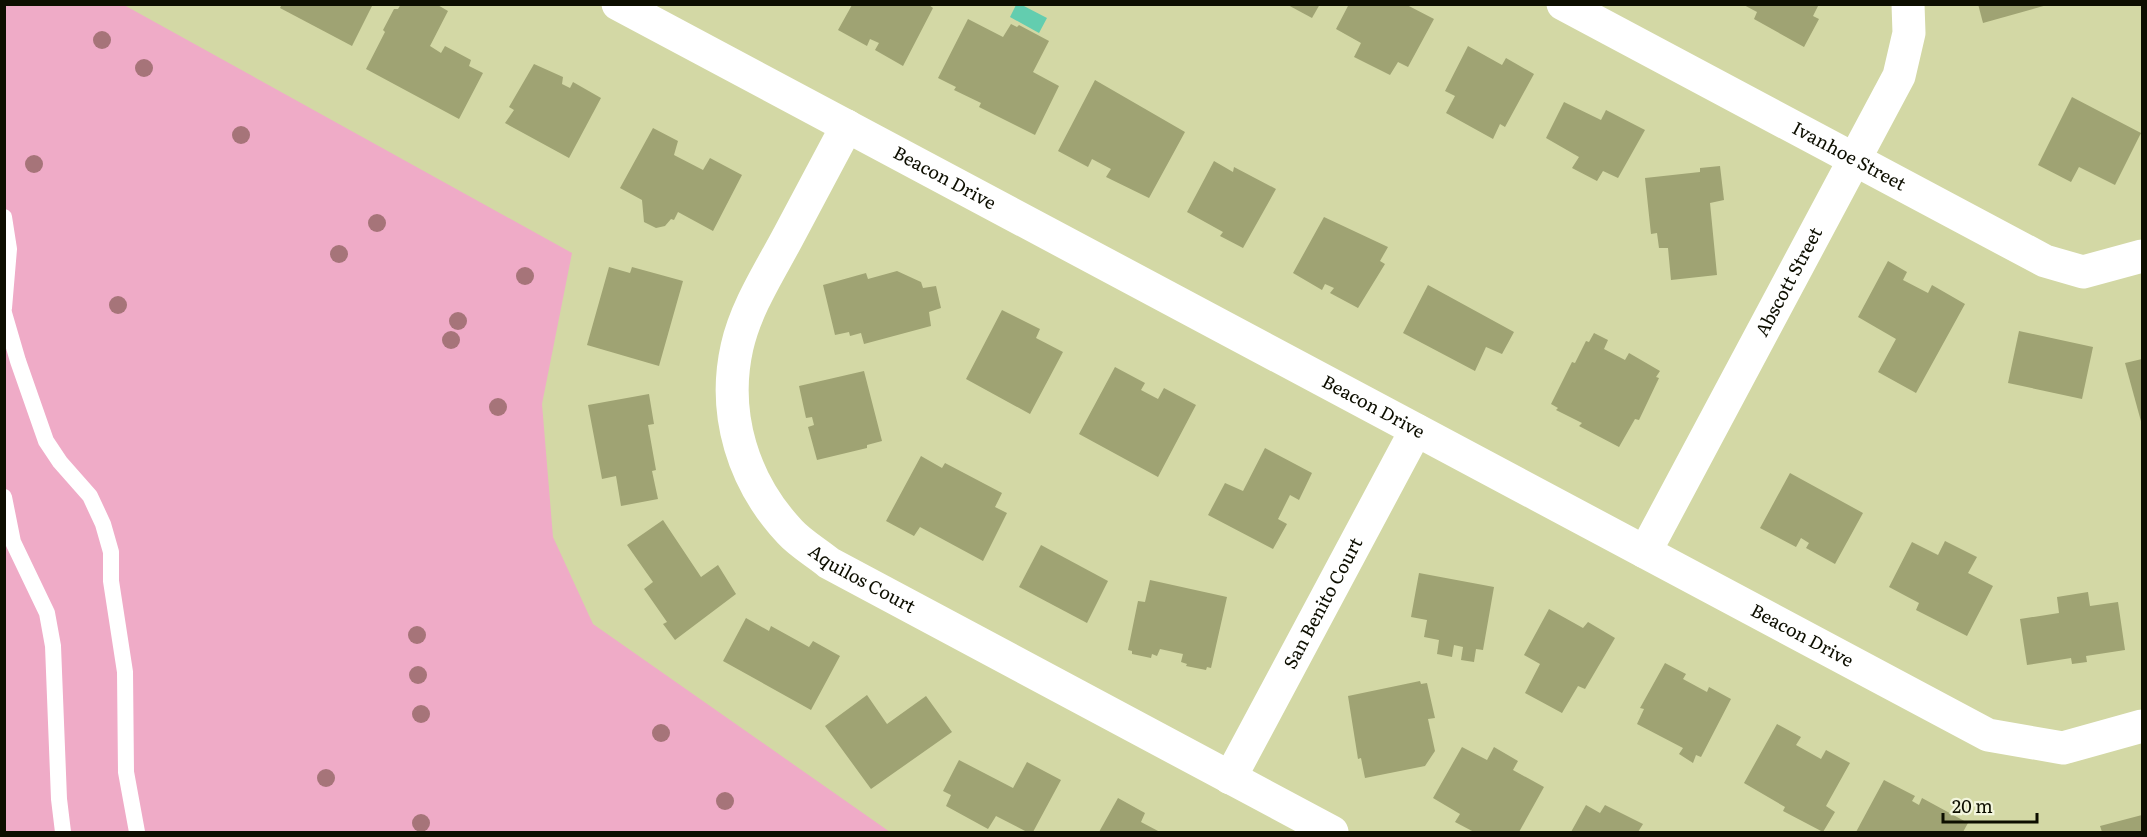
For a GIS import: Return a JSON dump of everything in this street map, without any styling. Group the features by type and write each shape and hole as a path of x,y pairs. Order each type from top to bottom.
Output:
{"street":[{"name":"Beacon Drive","path":"618,4 1988,735 2063,747 2142,726"},
{"name":"Ivanhoe Street","path":"1563,4 2045,261 2083,272 2142,256"},
{"name":"Abscott Street","path":"1645,552 1899,76 1909,33 1908,4"},
{"name":"Aquilos Court","path":"847,126 753,303 737,346 732,384 734,423 744,460 760,495 791,533 829,563 1332,832"},
{"name":"San Benito Court","path":"1230,778 1416,430"}],"lane":[{"path":"4,217 9,249 4,310 18,361 46,441 60,462 90,496 103,524 111,552 111,581 125,672 126,772 137,832"},
{"path":"4,497 13,542 47,613 53,646 59,799 63,832"}],"shaded area":[{"path":"5,4 124,5 572,253 542,404 553,537 593,624 890,832 5,832"}],"water":[{"path":"1020,4 1047,18 1039,33 1010,17 1016,5"}],"building":[{"path":"282,4 373,4 352,46 280,8"},
{"path":"401,4 436,4 448,11 430,46 441,53 445,46 471,60 469,66 483,73 459,119 366,69 394,9 398,9"},
{"path":"1286,4 1320,4 1312,18"},
{"path":"1349,4 1405,4 1434,19 1408,67 1398,62 1390,75 1354,57 1361,43 1336,29"},
{"path":"1742,4 1819,4 1813,16 1819,19 1804,47 1754,19 1757,12"},
{"path":"1978,4 2047,4 2047,5 1983,23"},
{"path":"852,5 929,5 933,8 903,66 875,50 879,43 870,39 867,46 838,30"},
{"path":"968,19 1003,37 1011,24 1017,27 1019,25 1049,41 1033,72 1059,86 1035,135 979,107 981,103 954,90 956,87 938,78"},
{"path":"1468,46 1502,65 1506,58 1534,74 1505,127 1500,124 1493,139 1446,113 1455,96 1445,91"},
{"path":"534,64 563,77 562,84 570,88 573,82 601,98 569,158 505,123 514,110 509,107"},
{"path":"1095,80 1185,132 1149,198 1106,177 1111,169 1092,159 1088,167 1058,151"},
{"path":"2072,97 2141,133 2115,185 2079,167 2071,182 2038,165"},
{"path":"1564,102 1601,120 1606,110 1645,130 1618,178 1603,171 1597,181 1572,168 1579,157 1546,138"},
{"path":"653,128 678,141 674,155 703,170 710,158 742,175 713,231 678,212 674,220 671,219 665,226 656,228 644,222 642,200 620,188"},
{"path":"1214,161 1233,172 1234,167 1276,189 1243,248 1220,236 1223,232 1187,212"},
{"path":"1720,166 1724,200 1710,203 1717,275 1671,280 1668,248 1659,248 1657,233 1651,234 1645,178 1700,172 1700,168"},
{"path":"1324,217 1388,247 1380,261 1385,264 1358,308 1330,293 1334,288 1325,284 1322,290 1293,273"},
{"path":"1888,261 1907,272 1903,280 1928,293 1932,285 1965,304 1916,393 1878,372 1896,339 1858,317"},
{"path":"609,267 630,273 632,267 683,281 659,366 587,345"},
{"path":"897,271 921,282 923,288 936,286 941,308 929,312 931,326 864,344 861,333 850,336 849,332 835,335 823,285 866,273 868,279"},
{"path":"1428,285 1514,332 1502,354 1486,347 1475,371 1403,333"},
{"path":"1002,310 1040,329 1036,338 1063,352 1030,414 966,379"},
{"path":"2019,331 2093,347 2082,399 2008,383"},
{"path":"1594,333 1608,340 1604,349 1625,360 1629,353 1660,371 1656,377 1659,378 1639,420 1635,419 1619,447 1579,426 1582,423 1556,410 1558,408 1551,404 1572,362 1575,363 1586,341 1589,342"},
{"path":"2142,359 2142,425 2125,363"},
{"path":"1115,367 1145,383 1141,390 1158,399 1164,388 1196,405 1158,477 1079,434"},
{"path":"864,371 882,441 867,445 867,448 817,460 808,427 814,425 812,417 806,418 799,386"},
{"path":"649,394 654,424 648,425 656,470 652,471 658,499 621,506 616,476 602,479 588,405"},
{"path":"1265,448 1312,473 1299,500 1290,495 1278,519 1287,524 1273,549 1208,515 1225,483 1243,491"},
{"path":"921,456 942,468 945,463 1002,493 995,507 1007,513 983,561 920,527 914,536 886,521"},
{"path":"1790,473 1863,513 1835,564 1806,548 1809,543 1801,538 1796,547 1760,528"},
{"path":"663,520 701,577 718,565 736,594 675,640 663,624 667,622 644,589 653,582 627,545"},
{"path":"1945,541 1977,557 1968,573 1993,586 1967,636 1916,610 1919,603 1889,587 1912,542 1938,555"},
{"path":"1041,545 1108,581 1087,623 1019,587"},
{"path":"1419,573 1494,587 1483,650 1476,649 1474,662 1461,660 1463,647 1454,645 1452,657 1437,654 1439,640 1424,637 1427,620 1411,617"},
{"path":"1150,580 1227,597 1211,668 1207,667 1206,670 1186,666 1187,664 1181,662 1183,654 1160,649 1157,656 1152,654 1151,658 1132,654 1132,651 1128,650 1138,601 1145,602"},
{"path":"2088,592 2090,606 2118,602 2125,650 2086,656 2087,662 2072,664 2071,658 2027,665 2020,619 2059,613 2057,597"},
{"path":"1549,609 1583,628 1588,622 1615,638 1585,689 1578,686 1562,713 1525,693 1540,664 1524,655"},
{"path":"746,618 769,631 771,626 809,647 813,641 840,656 811,710 723,661"},
{"path":"1665,663 1686,674 1683,679 1707,692 1709,687 1731,699 1701,757 1696,755 1693,763 1679,754 1683,748 1637,724 1644,709 1640,708"},
{"path":"1420,681 1421,684 1427,683 1435,718 1428,719 1435,751 1425,766 1365,778 1361,758 1358,759 1348,696"},
{"path":"867,695 887,724 926,696 952,732 871,789 825,726"},
{"path":"1777,724 1801,737 1796,745 1821,759 1826,750 1850,763 1826,806 1835,812 1823,832 1783,811 1785,807 1744,783"},
{"path":"1462,747 1487,760 1494,747 1518,761 1513,770 1544,787 1519,832 1474,832 1455,822 1460,814 1433,798"},
{"path":"959,760 1013,788 1027,762 1061,780 1033,832 1027,832 996,816 988,829 946,806 951,795 943,791"},
{"path":"1884,780 1915,796 1912,801 1919,805 1922,798 1968,823 1963,832 1856,832"},
{"path":"1118,798 1145,813 1141,822 1160,832 1099,832"},
{"path":"1586,805 1600,813 1605,805 1643,824 1638,832 1571,832"},
{"path":"2142,815 2142,832 2102,832 2100,826"}]}
